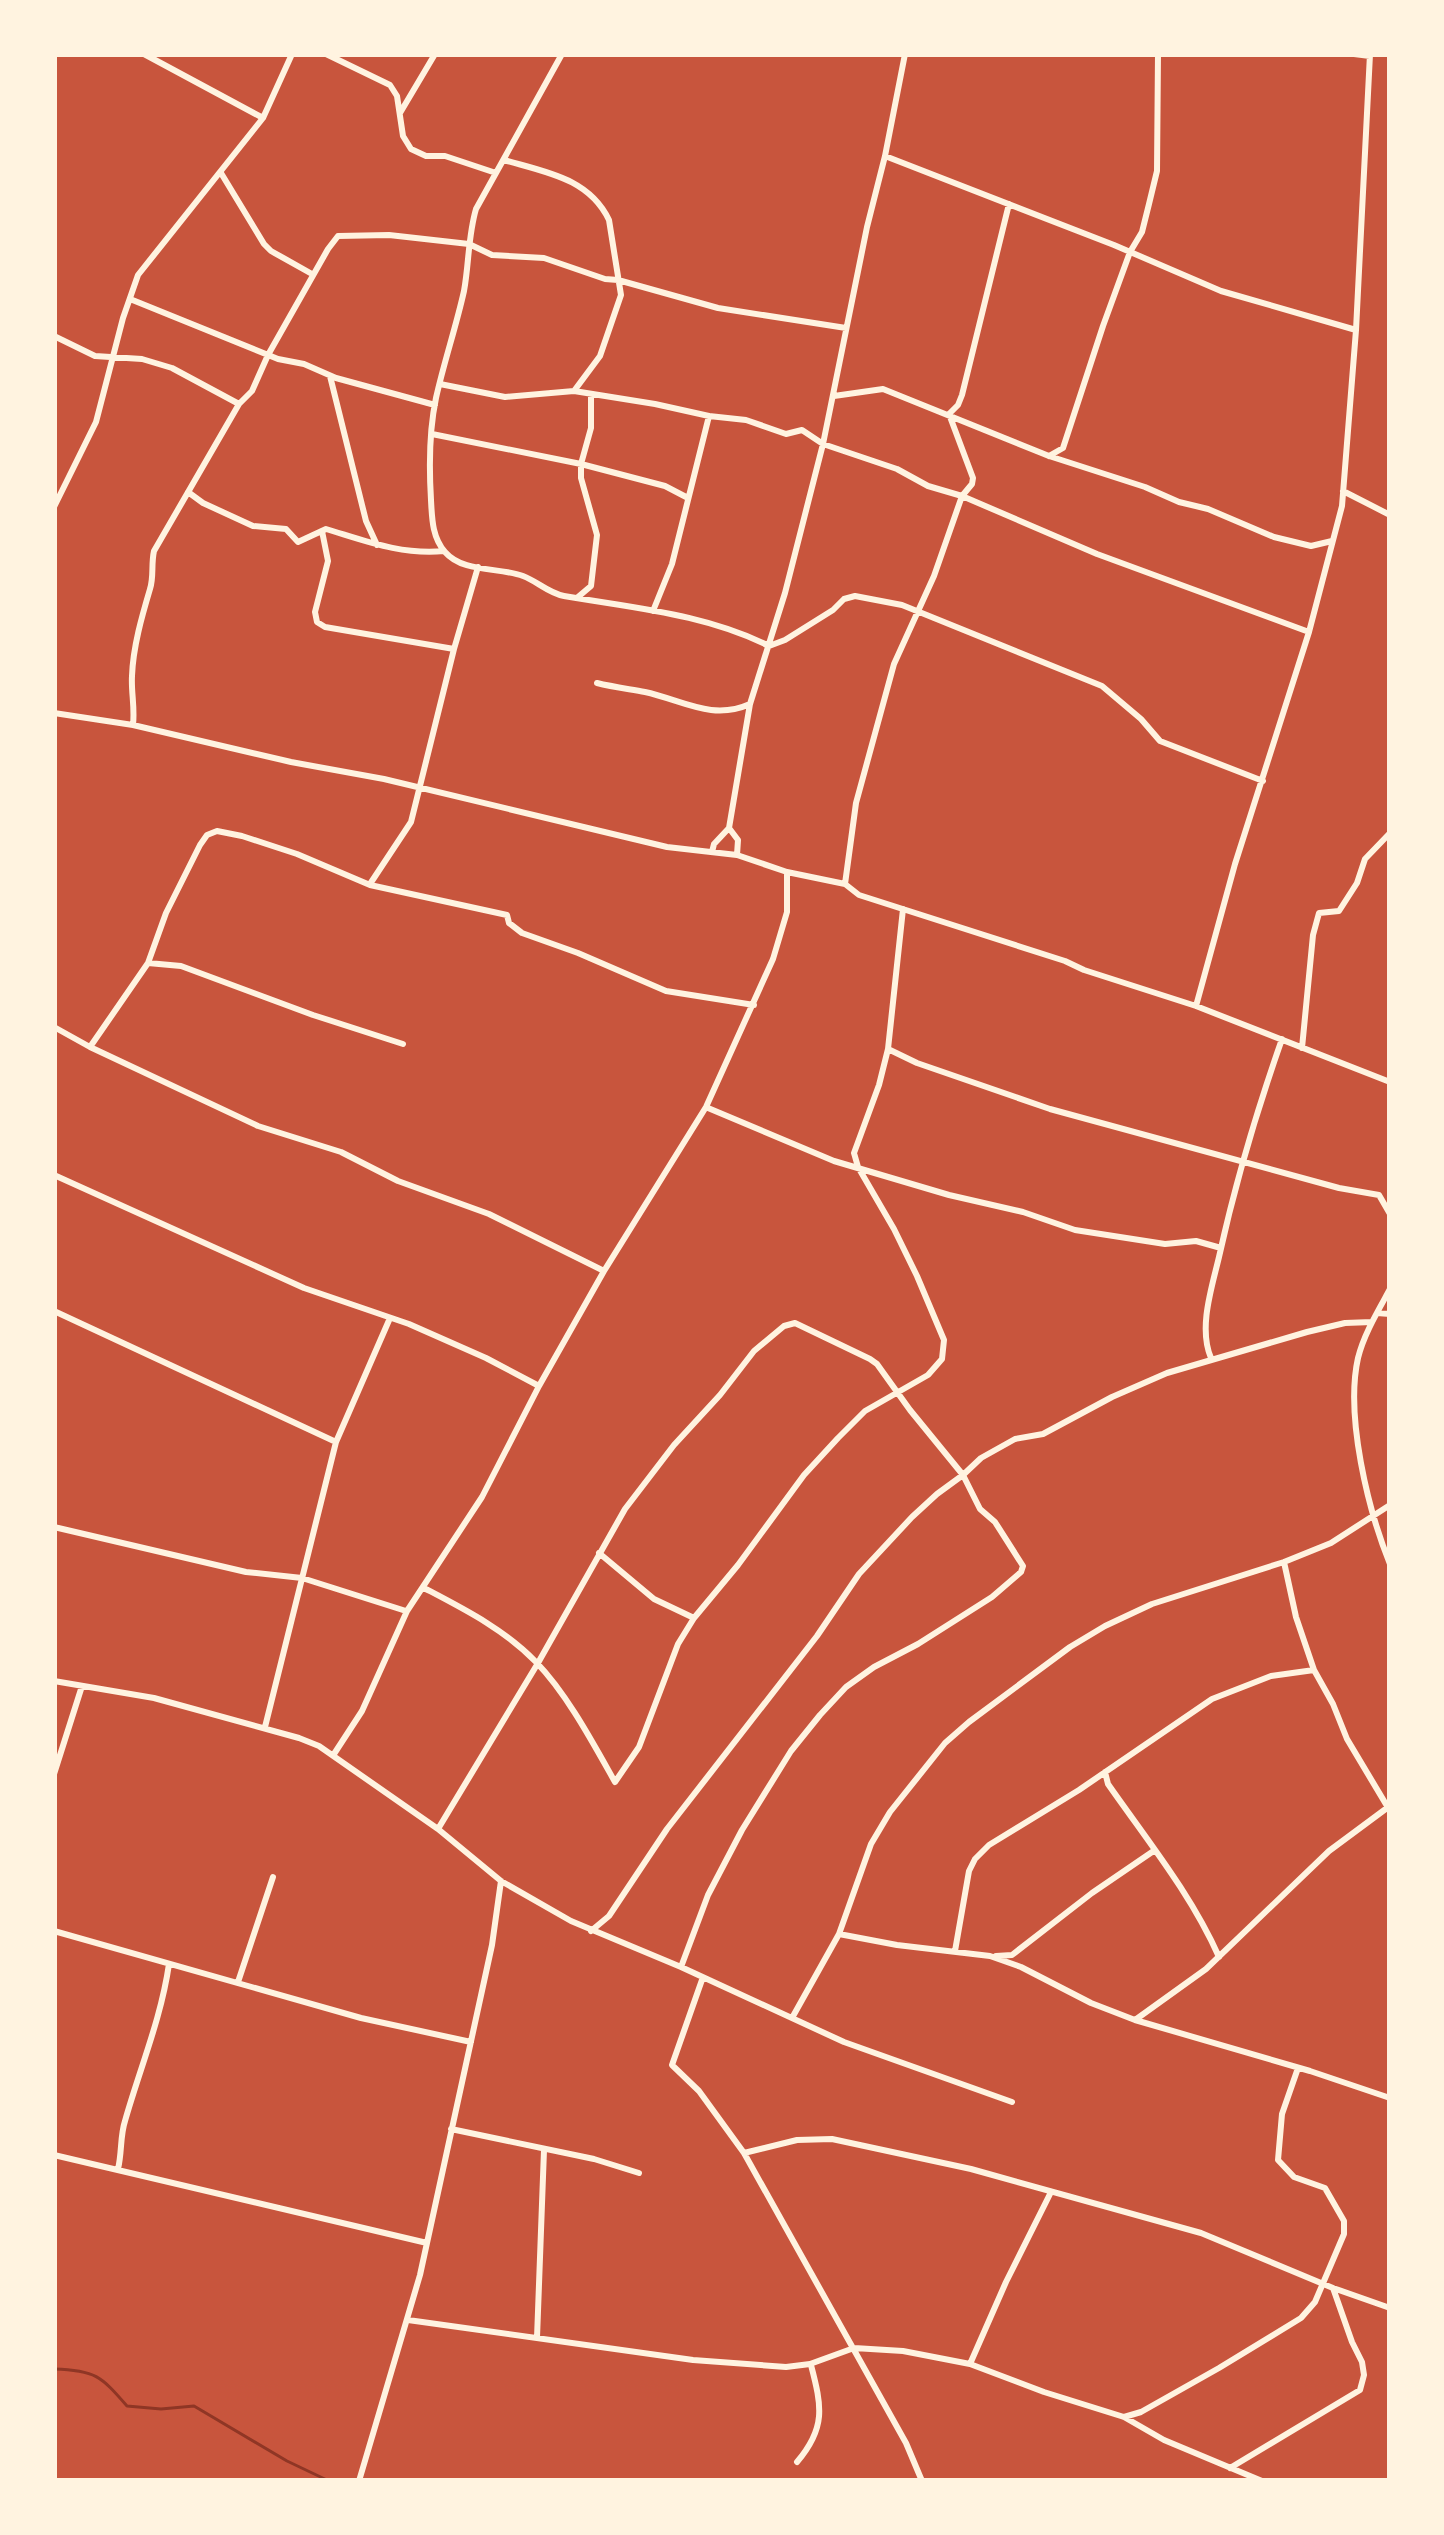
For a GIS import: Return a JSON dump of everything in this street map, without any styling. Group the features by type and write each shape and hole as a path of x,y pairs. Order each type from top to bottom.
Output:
{"street":[{"path":"144,54 263,118"},
{"path":"54,507 96,422 138,275 263,118 292,54"},
{"path":"326,54 390,85 397,96 403,136 411,148 496,173"},
{"path":"399,113 435,54"},
{"path":"562,54 476,209 465,286 435,405 430,458 437,541 452,559 525,576 556,595 653,610 769,646"},
{"path":"712,853 729,827 750,704 824,445 905,54"},
{"path":"1049,456 1064,448 1130,252 1142,232 1157,171 1158,54"},
{"path":"1196,1006 1235,864 1310,632 1343,491 1370,55 1354,54"},
{"path":"885,156 1221,291 1356,330"},
{"path":"504,160 571,179 588,191 609,220 621,296 600,356 574,391"},
{"path":"221,173 264,244 313,274"},
{"path":"949,414 962,395 1010,204"},
{"path":"133,724 131,677 142,611 152,583 154,551 239,404 252,391 338,236 389,235 469,244 491,255 544,258 718,308 846,328"},
{"path":"130,299 268,355 435,405"},
{"path":"54,336 81,351 172,368 239,404"},
{"path":"330,376 366,521 377,545"},
{"path":"440,384 505,397 574,391 746,421 786,434 802,430 824,445 897,469 1097,554 1310,632"},
{"path":"834,396 883,389 1049,456 1208,509 1274,537 1311,546 1332,541"},
{"path":"577,598 591,586 597,535 581,478 591,428 591,395"},
{"path":"845,884 856,802 894,664 934,576 962,496 972,484 949,414"},
{"path":"653,610 672,564 709,416"},
{"path":"432,434 581,464 665,486 688,498"},
{"path":"54,475 67,481"},
{"path":"1343,491 1390,515"},
{"path":"188,492 253,526 286,529 298,542 332,530 397,550 444,551"},
{"path":"322,531 328,561 316,622 454,649"},
{"path":"370,885 411,822 478,567"},
{"path":"769,646 844,599 876,598 918,610 1102,686 1160,741 1263,781"},
{"path":"597,683 722,712 750,704"},
{"path":"54,713 133,724 667,847 737,855 845,884 860,895 1196,1006 1390,1082"},
{"path":"729,827 738,840 737,855"},
{"path":"90,1047 148,963 166,913 200,845 217,831 297,854 370,885 507,915 522,933 665,991 754,1005"},
{"path":"1302,1048 1312,935 1319,913 1339,911 1357,883 1364,859 1390,833"},
{"path":"334,1754 362,1711 406,1611 482,1497 604,1271 706,1107 773,959 787,912 787,872"},
{"path":"424,1588 504,1634 538,1663 616,1782 639,1747 678,1644 804,1475 865,1411 928,1376 942,1359 944,1340 854,1153 888,1048 903,909"},
{"path":"148,963 181,966 403,1044"},
{"path":"54,1027 258,1126 341,1152 398,1181 489,1214 604,1271"},
{"path":"1211,1358 1205,1345 1221,1248 1241,1160 1282,1040"},
{"path":"888,1048 917,1063 1050,1109 1379,1196 1390,1214"},
{"path":"706,1107 834,1161 1075,1230 1166,1244 1196,1241 1221,1248"},
{"path":"54,1175 304,1288 486,1358 539,1386"},
{"path":"1390,1289 1372,1322 1356,1372 1356,1433 1390,1564"},
{"path":"54,1311 336,1442"},
{"path":"1378,1313 1390,1314"},
{"path":"265,1728 336,1442 390,1318"},
{"path":"591,1931 609,1916 667,1829 817,1636 859,1574 912,1517 981,1458 1015,1439 1043,1433 1126,1390 1211,1358 1345,1323 1372,1322"},
{"path":"438,1829 625,1509 754,1351 784,1326 795,1323 870,1359 963,1474 980,1509 995,1522 1023,1566 992,1597 874,1667 820,1715 790,1751 742,1830 708,1895 681,1967"},
{"path":"792,2018 839,1934 872,1844 890,1812 945,1743 969,1722 1070,1646 1105,1626 1153,1604 1331,1543 1390,1505"},
{"path":"54,1527 246,1572 302,1579 406,1611"},
{"path":"598,1553 654,1599 694,1618"},
{"path":"1135,2020 1219,1957 1329,1851 1389,1809 1347,1739 1314,1670 1295,1617 1284,1562"},
{"path":"955,1951 969,1871 989,1845 1212,1699 1271,1676 1314,1670"},
{"path":"54,1682 154,1698 299,1738 334,1754 501,1881 591,1931 844,2042 1012,2102"},
{"path":"54,1774 82,1685"},
{"path":"1105,1772 1108,1784 1205,1925 1219,1957"},
{"path":"839,1934 897,1945 1012,1955 1155,1850"},
{"path":"237,1983 273,1877"},
{"path":"358,2481 427,2243 492,1946 501,1881"},
{"path":"54,1931 361,2018 471,2042"},
{"path":"990,1956 1135,2020 1390,2098"},
{"path":"118,2169 123,2127 164,1999 169,1964"},
{"path":"703,1977 672,2065 699,2091 744,2153 906,2443 922,2481"},
{"path":"1124,2417 1141,2412 1301,2318 1315,2302 1344,2234 1343,2222 1325,2188 1294,2177 1278,2159 1282,2114 1298,2068"},
{"path":"452,2129 639,2173"},
{"path":"744,2153 797,2140 832,2139 971,2169 1201,2233 1390,2308"},
{"path":"537,2338 544,2149"},
{"path":"54,2155 427,2243"},
{"path":"970,2364 1051,2192"},
{"path":"1229,2468 1360,2390 1362,2362 1334,2288"},
{"path":"408,2320 693,2360 786,2367 854,2348 903,2350 970,2364 1124,2417 1163,2440 1262,2481"},
{"path":"797,2462 814,2441 819,2423 810,2364"}],"waterway":[{"path":"54,2369 96,2377 127,2406 194,2406 329,2481"}]}
